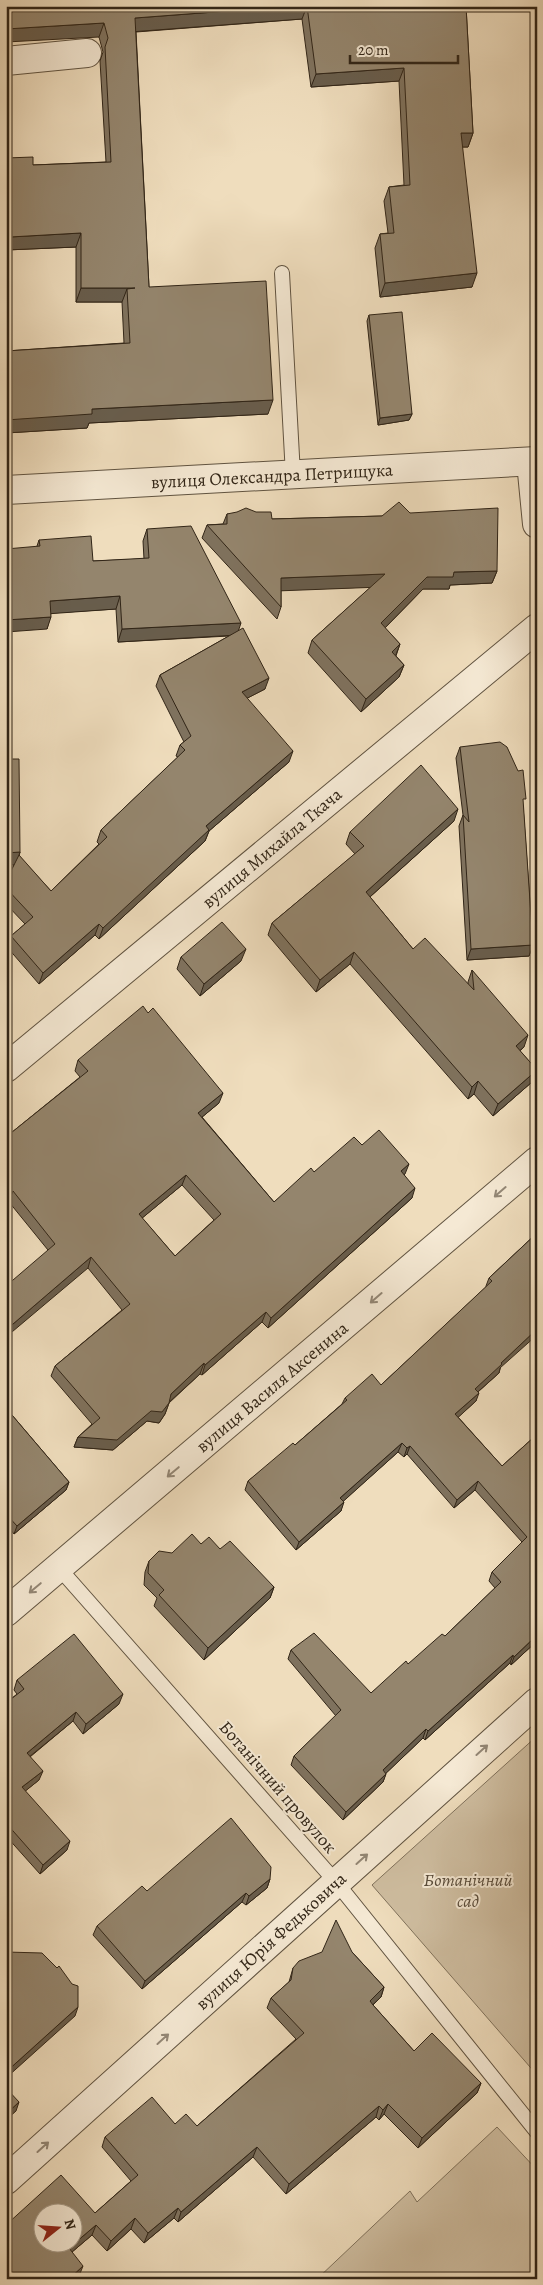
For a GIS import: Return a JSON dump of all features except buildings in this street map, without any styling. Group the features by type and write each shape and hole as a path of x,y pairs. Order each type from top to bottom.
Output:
{"street":[{"path":"6,62 87,53"},
{"path":"534,462 537,524"},
{"name":"вулиця Олександра Петрищука","path":"6,490 534,462"},
{"name":"вулиця Михайла Ткача","path":"6,1068 537,628"},
{"name":"вулиця Василя Аксенина","path":"6,1612 537,1161"},
{"name":"вулиця Юрія Федьковича","path":"6,2180 537,1702"}],"lane":[{"path":"282,273 293,475"},
{"name":"Ботанічний провулок","path":"60,1568 336,1882 537,2132"}],"green space":[{"name":"Ботанічний сад","path":"537,1736 537,2075 372,1885"},
{"path":"497,2127 537,2170 537,2279 317,2279 410,2191 417,2202"}]}
